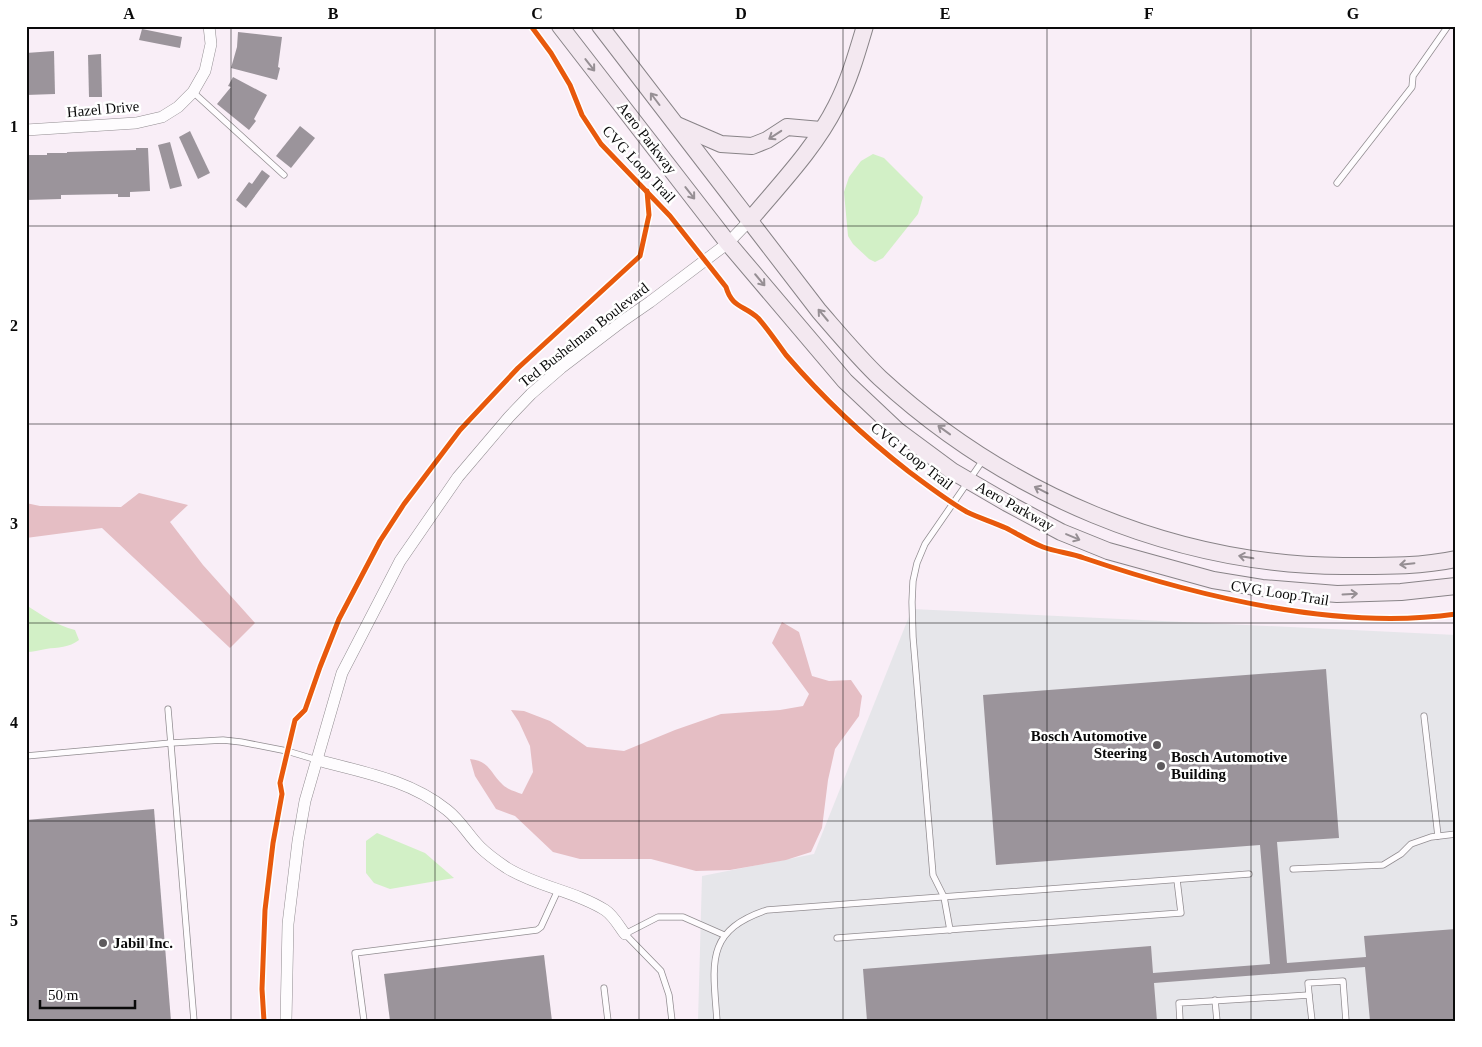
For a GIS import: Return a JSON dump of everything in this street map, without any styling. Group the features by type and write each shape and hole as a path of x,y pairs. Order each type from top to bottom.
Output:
{"main road":[{"name":"Aero Parkway","path":"560,26 728,242 845,381 898,431 952,471 1061,532 1108,551 1214,580 1262,588 1337,594 1401,592 1456,586"},
{"name":"Aero Parkway","path":"600,26 819,311 867,365 929,419 984,458 1031,485 1100,518 1177,543 1279,563 1316,566 1385,566 1456,559"},
{"path":"750,220 803,156 836,106 848,80 865,26"},
{"path":"675,124 721,144 738,146 752,146 767,140 787,127 821,130"}],"street":[{"name":"Hazel Drive","path":"26,130 136,123 162,117 178,107 193,92 205,71 211,44 210,26"},
{"name":"Ted Bushelman Boulevard","path":"286,1021 288,924 292,882 305,801 342,673 400,561 458,477 508,417 539,387 616,326 728,242 750,220"},
{"path":"317,760 391,780 417,790 448,811 463,825 480,847 509,869 526,878 578,896 607,911 625,934"}],"lane":[{"path":"1337,183 1412,87 1413,76 1448,26"},
{"path":"193,92 284,176"},
{"path":"950,930 944,897 933,875 913,643 913,581 917,563 925,544 984,458"},
{"path":"168,709 194,1021"},
{"path":"1424,716 1438,836"},
{"path":"26,756 223,740 287,751 317,760"},
{"path":"1293,869 1383,865 1401,854 1411,844 1438,836 1456,834"},
{"path":"717,1021 714,970 717,952 724,935 748,916 768,910 1249,874"},
{"path":"837,938 1181,913 1177,880"},
{"path":"364,1021 356,953 537,930 541,927 558,890"},
{"path":"672,1021 669,995 661,971 625,934 658,917 683,917 724,935"},
{"path":"1312,1021 1308,983 1343,981 1346,1021"},
{"path":"604,988 608,1021"},
{"path":"1180,1021 1179,1003 1309,995"},
{"path":"1215,1000 1217,1021"}],"shaded area":[{"path":"873,154 884,158 923,197 918,214 883,258 875,262 853,244 848,236 844,192 849,177 861,161"},
{"path":"139,493 188,505 170,522 203,565 255,623 230,648 102,528 26,538 26,503 40,506 121,507"},
{"path":"26,605 56,623 75,630 79,640 67,646 26,652"},
{"name":"Bosch Automotive Steering","path":"912,609 1456,635 1456,1021 698,1021 702,876 814,854"},
{"path":"782,622 799,632 812,676 829,681 851,680 862,696 859,716 835,749 828,780 822,828 811,852 786,860 730,870 696,871 651,859 580,859 553,852 515,816 496,809 475,776 470,759 482,762 505,786 522,794 533,772 530,746 511,710 524,711 550,721 587,747 624,751 721,714 780,710 803,706 809,694 772,643"},
{"path":"377,833 425,853 454,878 390,889 374,883 366,873 366,841"}],"building":[{"path":"142,29 182,37 180,48 139,40"},
{"path":"238,32 282,37 278,67 280,68 277,80 231,68 237,47"},
{"path":"54,51 55,94 26,95 26,53"},
{"path":"101,54 102,97 89,97 88,55"},
{"path":"233,77 267,95 254,119 256,121 249,130 217,104 231,87 228,86"},
{"path":"300,126 315,138 291,168 276,156"},
{"path":"190,131 210,173 198,179 179,137"},
{"path":"170,142 182,186 170,189 158,145"},
{"path":"136,148 148,148 150,191 130,192 130,197 118,197 118,194 61,195 61,199 26,200 26,155 136,150"},
{"path":"262,170 270,176 246,208 236,200 249,182 252,184"},
{"name":"Bosch Automotive Building","path":"1326,669 1339,838 1277,842 1287,963 1366,957 1364,936 1456,929 1456,1021 1370,1021 1365,967 1154,983 1157,1021 867,1021 863,969 1151,946 1153,973 1270,964 1260,845 996,865 983,695"},
{"path":"154,809 171,1021 26,1021 26,820"},
{"path":"544,955 552,1021 390,1021 384,974"}],"cycle path":[{"name":"CVG Loop Trail","path":"531,26 551,53 570,85 582,115 601,144 670,216 726,287 735,303 758,318 800,371 859,430 908,471 959,507 1043,547 1220,597 1267,607 1363,618 1410,618 1456,614"},
{"name":"CVG Loop Trail","path":"264,1021 262,989 265,910 273,843 282,794 280,783 295,720 305,710 339,619 380,541 404,504 460,430 518,368 640,256 649,215 647,191"}],"place":[{"name":"Bosch Automotive Steering","path":"1157,745"},
{"name":"Bosch Automotive Building","path":"1161,766"},
{"name":"Jabil Inc.","path":"103,943"}]}
